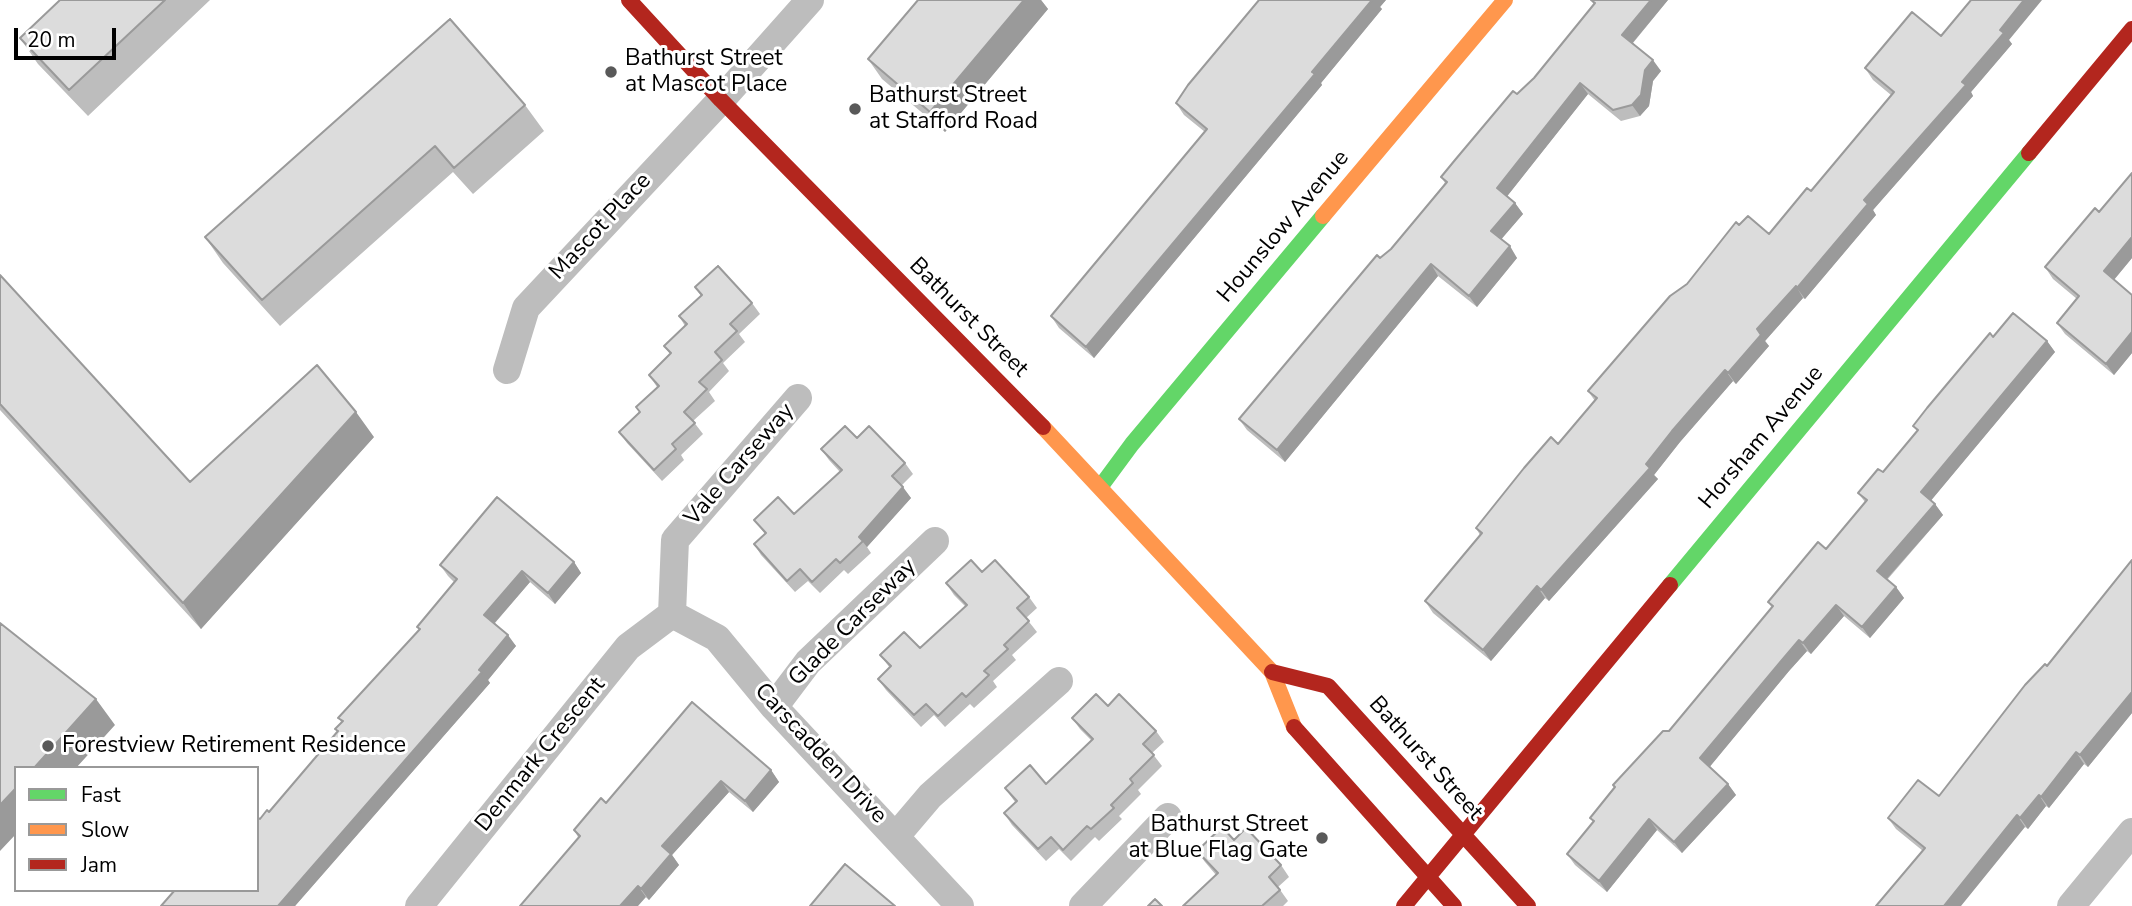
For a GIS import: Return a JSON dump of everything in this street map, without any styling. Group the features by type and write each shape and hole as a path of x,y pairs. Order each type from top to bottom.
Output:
{"street":[{"name":"Bathurst Street","path":"629,0 721,100 1101,486 1272,672 1290,722 1454,906"},
{"name":"Mascot Place","path":"507,370 526,308 721,100 810,0"},
{"name":"Hounslow Avenue","path":"1101,486 1132,444 1505,0"},
{"name":"Horsham Avenue","path":"1404,906 2132,29"},
{"name":"Vale Carseway","path":"672,614 675,540 798,398"},
{"name":"Glade Carseway","path":"774,707 808,662 935,541"},
{"name":"Carscadden Drive","path":"672,614 717,638 774,707 960,906"},
{"name":"Denmark Crescent","path":"419,906 628,647 672,614"},
{"name":"Bathurst Street","path":"1272,672 1328,686 1528,906"},
{"path":"896,836 930,796 1059,681"},
{"path":"1083,906 1168,817"},
{"path":"2071,906 2132,832"}],"building":[{"path":"60,0 165,0 69,90 20,38"},
{"path":"918,0 1024,0 930,112 868,59"},
{"path":"1259,0 1372,0 1312,72 1315,74 1086,347 1051,316 1207,129 1176,103"},
{"path":"1591,0 1651,0 1622,35 1653,60 1645,70 1641,95 1632,105 1613,110 1580,83 1497,188 1515,203 1491,231 1510,246 1469,296 1431,264 1277,450 1239,419 1377,255 1380,258 1391,249 1447,182 1441,177 1513,91 1517,94 1534,78 1595,3"},
{"path":"1971,0 2024,0 2000,30 2004,33 1962,82 1966,85 1864,200 1868,204 1797,288 1796,286 1757,329 1761,335 1728,373 1725,370 1672,431 1646,464 1650,468 1541,590 1537,586 1483,650 1425,601 1482,533 1476,528 1551,437 1558,444 1597,398 1588,391 1670,296 1687,284 1736,222 1739,225 1748,216 1769,234 1807,188 1811,191 1894,92 1865,68 1912,12 1941,36"},
{"path":"450,19 525,105 454,168 435,146 262,300 205,237"},
{"path":"2132,173 2132,237 2104,271 2132,295 2132,332 2106,364 2057,323 2079,296 2045,267 2095,208 2099,212"},
{"path":"718,266 752,303 730,324 737,331 715,352 722,360 699,382 707,389 684,412 695,423 672,444 676,449 654,470 619,432 640,412 636,407 659,386 649,375 671,353 664,346 687,324 679,316 702,295 695,287"},
{"path":"0,275 190,482 317,365 356,412 183,603 0,404"},
{"path":"2013,313 2047,341 1921,492 1935,504 1877,571 1896,587 1862,627 1836,605 1803,643 1799,640 1700,758 1728,784 1674,842 1649,819 1599,881 1567,854 1594,821 1590,818 1615,787 1613,785 1663,731 1669,731 1773,606 1768,602 1818,542 1826,549 1867,500 1858,493 1878,469 1883,472 1918,430 1913,426 1927,408 1990,333 1993,337"},
{"path":"845,426 857,438 869,426 905,463 892,476 903,487 859,537 863,541 840,563 836,559 812,582 800,569 787,581 754,544 766,533 754,520 778,497 794,514 842,470 821,449"},
{"path":"497,497 574,562 548,593 522,571 484,615 508,635 479,670 482,672 278,906 161,906 173,892 259,892 259,818 267,810 269,812 338,731 335,729 343,721 338,718 420,629 417,627 457,579 440,565"},
{"path":"971,560 982,572 995,560 1029,597 1017,608 1029,621 1004,645 1008,649 984,671 989,675 966,697 962,693 938,716 926,704 914,715 878,679 891,666 880,655 904,632 920,648 967,605 946,583"},
{"path":"2132,560 2132,692 2080,755 2076,752 2041,797 2039,795 2020,818 2017,815 1944,906 1876,906 1925,848 1888,818 1918,780 1939,796 2025,685 2045,664 2047,666"},
{"name":"Forestview Retirement Residence","path":"0,623 96,699 36,766 14,766 14,790 0,805"},
{"path":"1096,694 1108,706 1119,694 1156,731 1143,744 1154,755 1130,779 1133,783 1111,805 1114,808 1091,829 1087,826 1063,850 1051,837 1038,849 1004,813 1017,801 1005,788 1030,765 1046,784 1093,739 1072,718"},
{"path":"692,702 771,770 745,801 721,781 662,846 671,854 641,889 638,886 620,906 520,906 580,836 574,830 601,798 606,803"},
{"path":"1222,827 1234,840 1246,828 1281,865 1269,877 1280,890 1262,906 1183,906 1218,873 1197,851"},
{"path":"845,864 895,906 810,906"},
{"path":"1155,899 1162,906 1148,906"}],"traffic: fast":[{"path":"1670,585 2029,153"},
{"path":"1101,486 1132,444 1323,216"}],"traffic: slow":[{"path":"1323,216 1505,0"},
{"path":"1043,427 1272,672 1294,727"}],"traffic: jam":[{"path":"629,0 721,100 1043,427"},
{"path":"2029,153 2132,29"},
{"path":"1404,906 1670,585"},
{"path":"1272,672 1328,686 1528,906"},
{"path":"1294,727 1454,906"}],"place":[{"name":"Bathurst Street at Mascot Place","path":"611,72"},
{"name":"Bathurst Street at Stafford Road","path":"855,109"},
{"name":"Forestview Retirement Residence","path":"48,746"},
{"name":"Bathurst Street at Blue Flag Gate","path":"1322,838"}]}
